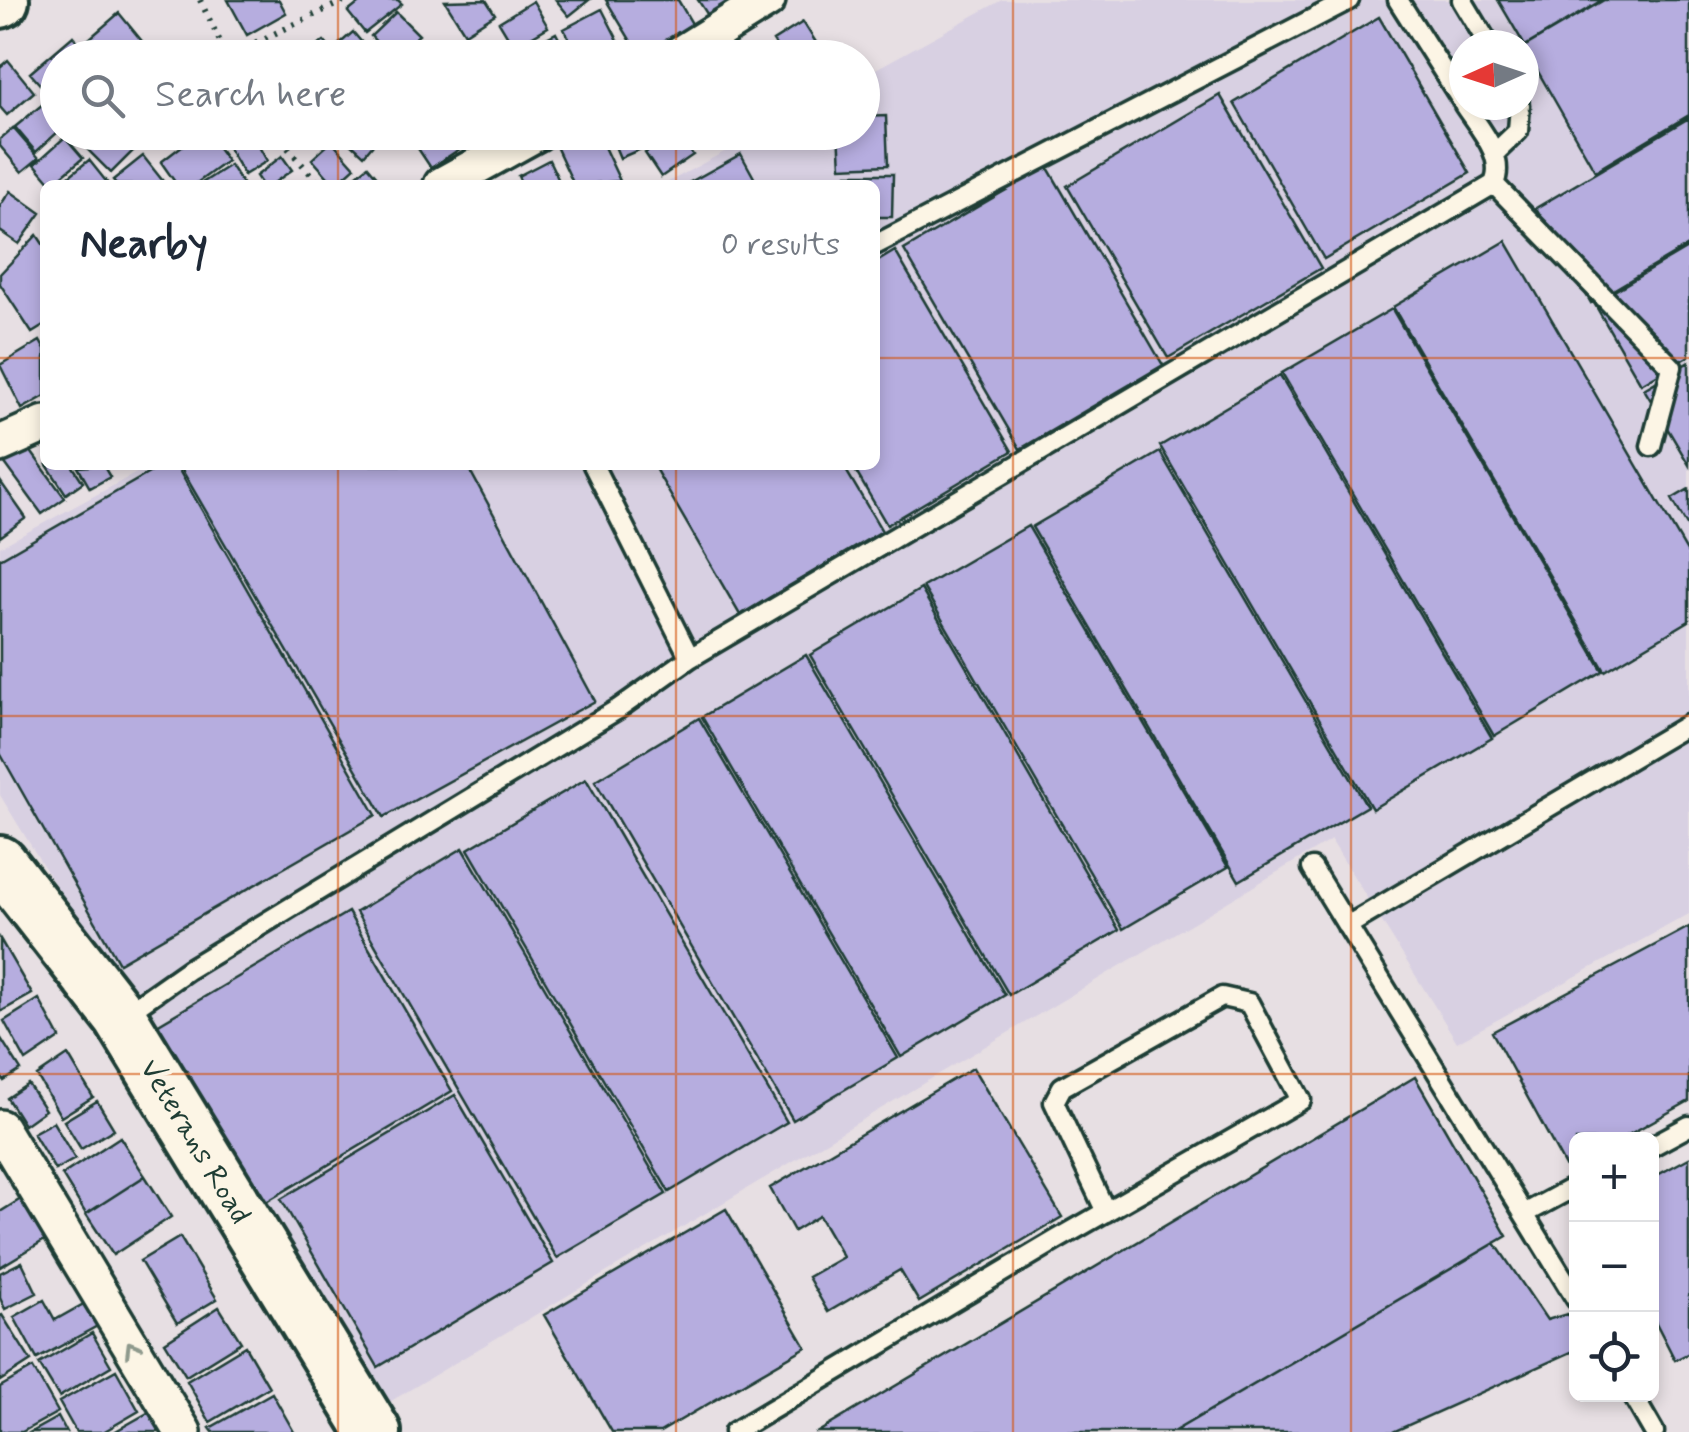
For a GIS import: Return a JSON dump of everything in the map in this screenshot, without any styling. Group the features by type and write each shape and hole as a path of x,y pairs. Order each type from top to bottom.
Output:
{"street":[{"path":"703,40 767,0"},
{"path":"451,180 505,150"},
{"path":"0,444 40,426"},
{"name":"Veterans Road","path":"0,863 120,1017 374,1432"},
{"path":"0,1128 182,1432"}],"lane":[{"path":"880,242 1350,0"},
{"path":"1398,0 1449,81"},
{"path":"1462,0 1480,30"},
{"path":"120,1017 189,969 618,709 690,658 1494,184 1499,172 1495,153 1474,120"},
{"path":"1495,153 1518,130 1519,120"},
{"path":"1494,184 1672,367 1651,446"},
{"path":"596,470 690,658"},
{"path":"1347,926 1689,724"},
{"path":"1312,868 1569,1288"},
{"path":"734,1432 1302,1100 1249,1003 1222,996 1062,1087 1054,1102 1106,1212"},
{"path":"1659,1142 1689,1126"},
{"path":"1526,1214 1569,1190"},
{"path":"1637,1402 1654,1432"}],"path":[{"path":"200,0 219,40"},
{"path":"262,40 346,0"},
{"path":"290,150 316,180"}],"shaded area":[{"path":"1002,0 1689,0 1689,914 1457,1042 1331,840 376,1410 0,795 0,547 142,470 880,470 880,180 672,180 728,150 880,150 880,67"}],"building":[{"path":"228,0 279,0 286,13 247,35"},
{"path":"363,0 398,0 402,4 365,33 348,12"},
{"path":"486,0 495,14 465,33 445,1"},
{"path":"556,0 589,0 569,16"},
{"path":"606,0 678,0 697,32 684,40 630,40"},
{"path":"698,0 741,0 711,20"},
{"path":"1498,0 1602,0 1539,38 1539,30 1516,30"},
{"path":"1604,0 1689,0 1689,115 1595,171 1539,73 1539,38"},
{"path":"533,1 548,27 526,40 510,40 499,22"},
{"path":"602,9 618,40 570,40 564,29"},
{"path":"396,12 419,35 413,40 375,40 371,36"},
{"path":"119,13 141,40 90,40"},
{"path":"1379,17 1470,173 1324,259 1234,103"},
{"path":"803,22 814,40 775,40"},
{"path":"353,32 360,40 344,40"},
{"path":"8,60 34,92 7,115 0,107 0,67"},
{"path":"40,64 40,84 30,73"},
{"path":"1220,95 1321,268 1168,358 1067,186"},
{"path":"40,106 40,148 36,152 15,127"},
{"path":"880,116 886,116 888,165 841,167 840,150 880,150"},
{"path":"1689,118 1689,245 1591,303 1536,208"},
{"path":"13,128 39,158 22,172 0,146 0,139"},
{"path":"51,150 76,150 83,158 57,180 49,180 35,164"},
{"path":"88,150 134,150 111,173"},
{"path":"177,150 219,150 227,161 201,180 174,180 161,162"},
{"path":"229,150 261,150 267,161 244,175"},
{"path":"322,150 340,150 355,167 341,180 331,180 312,159"},
{"path":"419,150 458,150 431,168"},
{"path":"558,150 605,150 620,180 572,180"},
{"path":"617,150 639,150 620,158"},
{"path":"690,150 693,155 661,177 645,153"},
{"path":"741,154 755,180 694,180"},
{"path":"143,156 162,180 113,180"},
{"path":"282,156 292,170 278,180 259,180 256,176"},
{"path":"89,160 105,180 64,180"},
{"path":"549,160 559,180 520,180 518,176"},
{"path":"230,165 240,180 207,180"},
{"path":"368,166 380,180 351,180"},
{"path":"1047,166 1163,365 1020,449 904,250"},
{"path":"847,174 893,174 892,217 880,217 880,180 847,180"},
{"path":"10,191 40,212 19,244 0,231 0,206"},
{"path":"37,235 40,328 32,333 0,284 0,274"},
{"path":"1506,241 1689,555 1689,621 1605,671 1393,307"},
{"path":"1689,247 1689,356 1641,384 1594,303"},
{"path":"895,251 1012,451 887,525 855,470 880,470 880,260"},
{"path":"1392,309 1603,671 1494,736 1282,373"},
{"path":"40,341 40,399 22,409 0,365"},
{"path":"1689,362 1689,465 1644,389"},
{"path":"1280,375 1492,738 1372,809 1160,446"},
{"path":"27,446 40,470 45,470 65,498 42,514 4,462"},
{"path":"1160,452 1367,806 1239,881 1032,527"},
{"path":"50,470 75,470 83,482 66,494"},
{"path":"80,470 106,470 110,477 90,488"},
{"path":"154,470 179,470 376,815 119,963 0,753 0,559"},
{"path":"182,470 470,470 595,701 384,817"},
{"path":"656,470 846,470 882,531 740,615"},
{"path":"0,481 26,518 0,537"},
{"path":"1689,489 1689,529 1672,499"},
{"path":"1028,526 1228,867 1123,929 923,587"},
{"path":"921,589 1119,930 1009,995 810,655"},
{"path":"806,655 1005,995 901,1057 702,717"},
{"path":"699,718 898,1058 793,1120 595,781"},
{"path":"586,779 787,1122 669,1192 468,849"},
{"path":"463,848 666,1194 557,1258 356,912"},
{"path":"348,912 452,1091 261,1205 157,1025"},
{"path":"1689,927 1689,1101 1633,1132 1569,1132 1566,1168 1492,1032"},
{"path":"0,939 32,994 0,1012"},
{"path":"39,999 60,1038 26,1061 4,1021"},
{"path":"0,1037 21,1070 4,1081 0,1074"},
{"path":"68,1055 93,1097 61,1117 37,1076"},
{"path":"973,1068 1062,1217 919,1302 900,1270 828,1312 808,1277 843,1257 819,1216 794,1231 770,1188"},
{"path":"1415,1077 1507,1236 1173,1432 818,1432"},
{"path":"28,1084 45,1110 24,1125 7,1098"},
{"path":"455,1095 553,1263 378,1367 281,1199"},
{"path":"97,1101 114,1129 81,1149 64,1121"},
{"path":"53,1122 75,1159 55,1170 33,1133"},
{"path":"120,1137 145,1176 86,1214 62,1175"},
{"path":"1689,1158 1689,1353 1675,1360 1659,1329 1659,1174"},
{"path":"145,1176 171,1217 113,1255 86,1214"},
{"path":"29,1194 53,1235 0,1267 0,1212"},
{"path":"726,1209 806,1347 660,1432 612,1432 544,1315"},
{"path":"180,1237 217,1299 177,1323 140,1261"},
{"path":"1495,1243 1547,1320 1567,1314 1569,1318 1569,1353 1393,1432 1173,1432"},
{"path":"22,1262 37,1293 5,1309 0,1298 0,1273"},
{"path":"44,1300 55,1320 89,1301 101,1324 37,1359 14,1317"},
{"path":"219,1307 241,1342 186,1376 165,1342"},
{"path":"0,1316 31,1361 0,1381"},
{"path":"92,1333 111,1366 59,1397 39,1364"},
{"path":"245,1346 269,1387 210,1422 187,1381"},
{"path":"33,1368 58,1412 22,1432 0,1432 0,1387"},
{"path":"116,1370 139,1411 103,1432 76,1432 59,1402"},
{"path":"272,1393 294,1432 213,1432 210,1428"},
{"path":"153,1410 165,1432 114,1432"},
{"path":"58,1417 66,1432 31,1432"}]}
